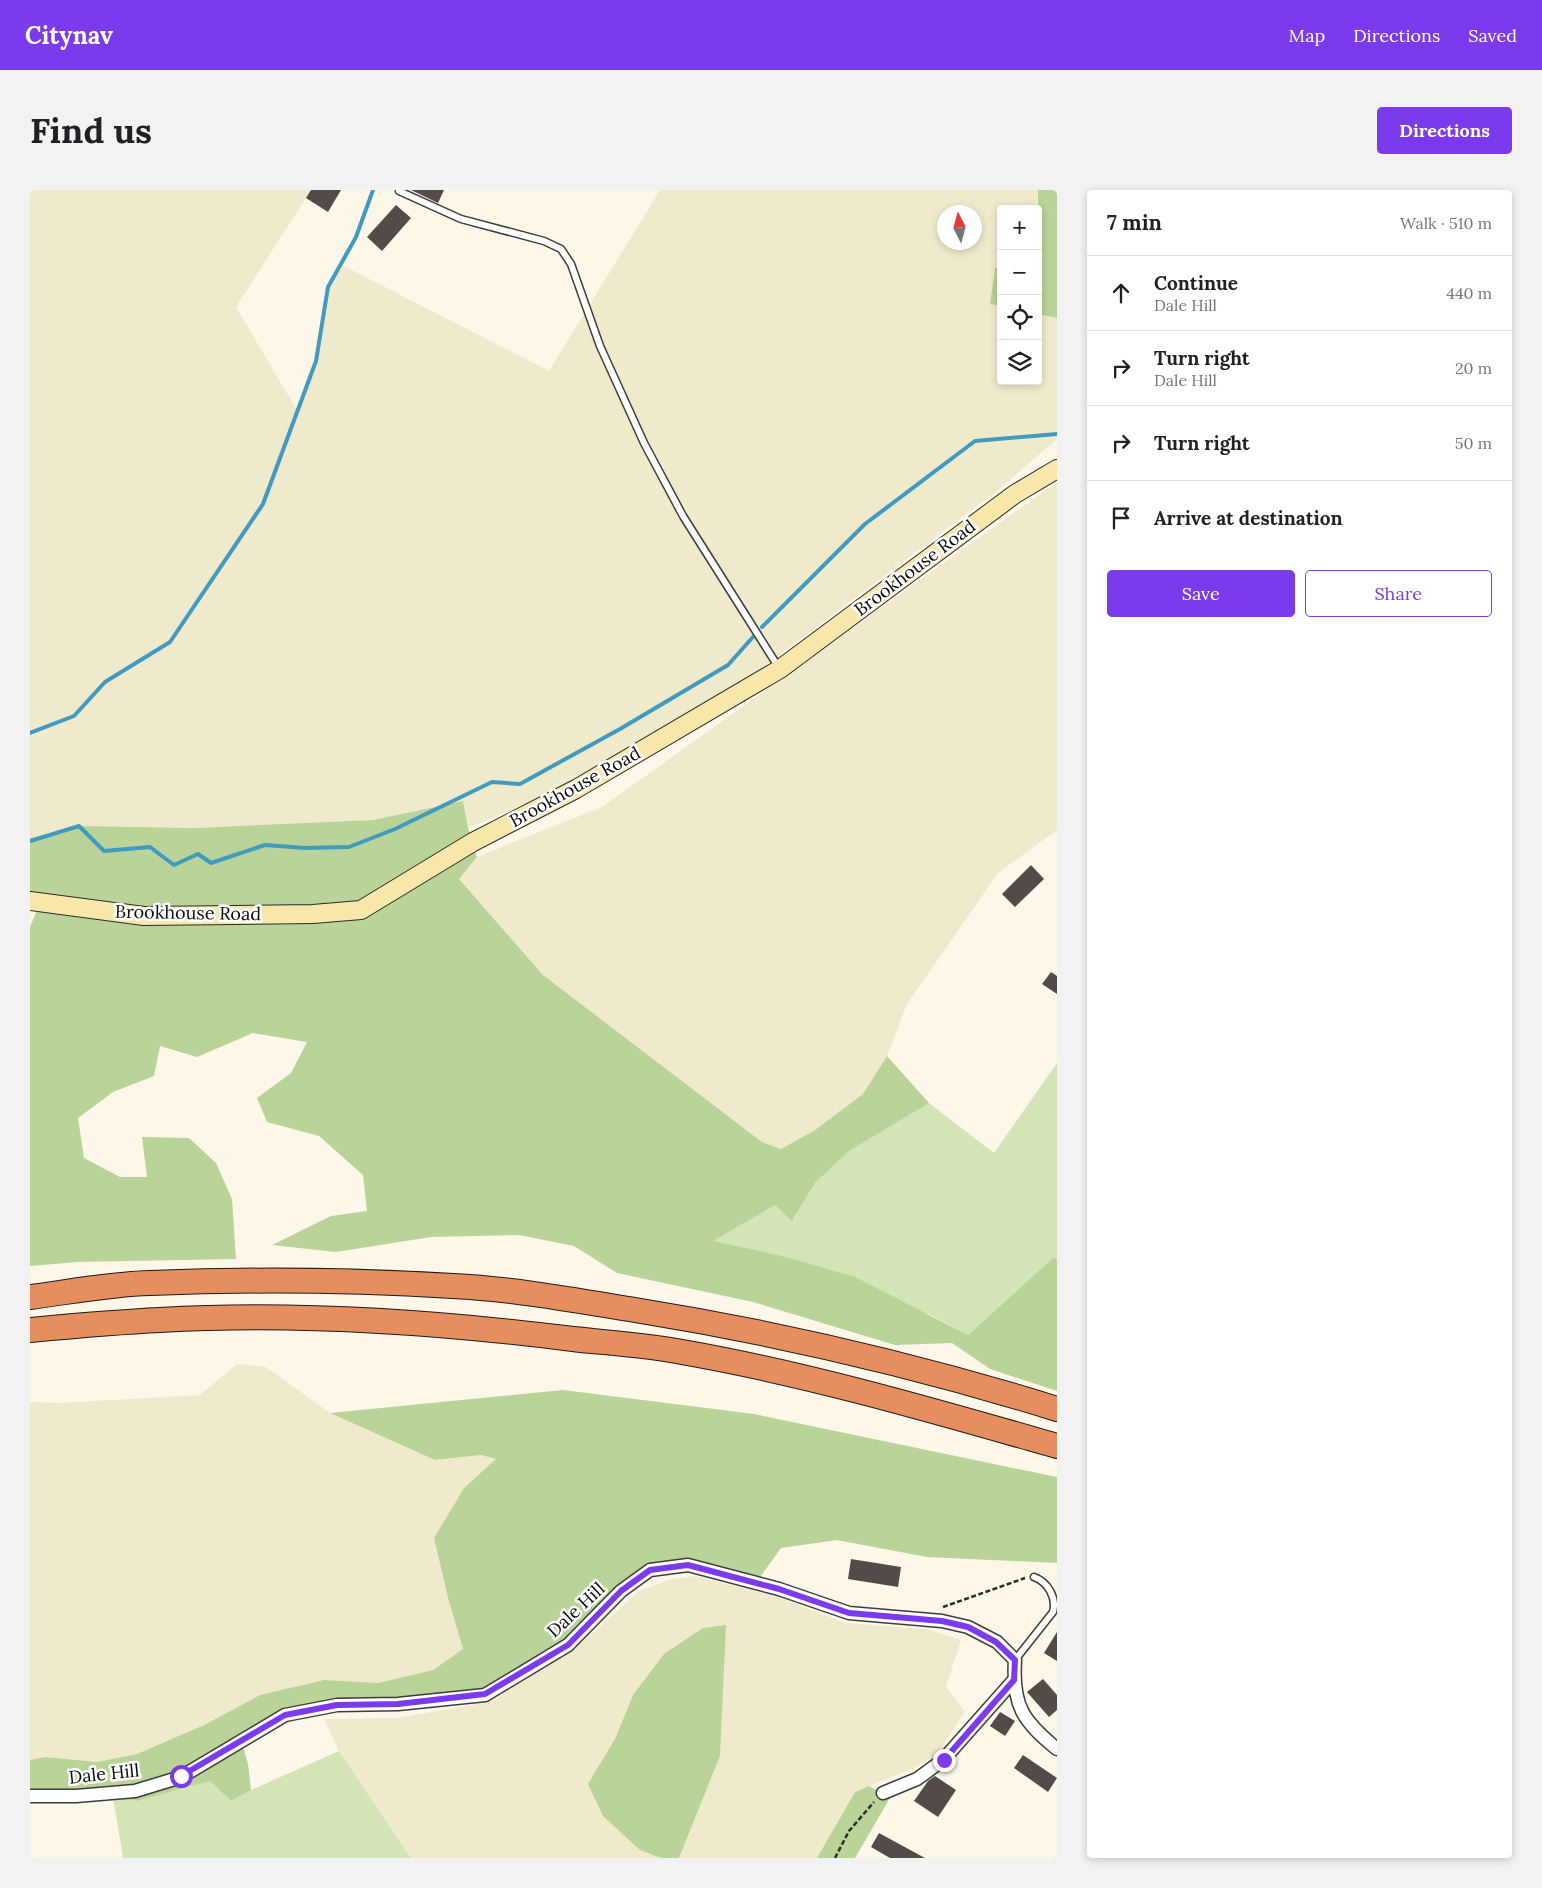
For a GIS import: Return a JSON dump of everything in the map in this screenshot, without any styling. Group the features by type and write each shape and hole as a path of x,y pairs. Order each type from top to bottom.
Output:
{"highway":[{"path":"30,1297 147,1283 309,1281 454,1286 542,1295 780,1336 962,1380 1057,1409"},
{"path":"30,1330 162,1320 266,1318 366,1321 526,1333 680,1351 922,1407 1057,1446"}],"street":[{"name":"Brookhouse Road","path":"30,901 144,916 313,914 362,910 473,842 576,789 780,669 1015,494 1057,469"},
{"name":"Dale Hill","path":"30,1796 76,1796 135,1790 181,1776 285,1715 337,1705 398,1704 485,1694 568,1645 621,1591 650,1570 688,1565 779,1589 849,1613 938,1621 968,1627 996,1642 1015,1660"},
{"path":"1015,1660 1014,1680 1022,1714 1057,1749"},
{"path":"882,1793 917,1779 944,1760 1014,1680"}],"lane":[{"path":"399,191 461,219 544,241 562,249 571,264 600,346 644,443 683,516 780,669"},
{"path":"1015,1660 1055,1606 1054,1599 1046,1583 1034,1577"}],"path":[{"path":"938,1621 939,1609 1024,1578 1034,1577"},
{"path":"835,1858 850,1831 882,1793"}],"shaded area":[{"path":"30,190 311,190 236,307 297,410 316,361 328,287 340,264 549,371 660,190 1038,190 1037,205 997,205 997,269 995,269 990,304 997,305 997,385 1042,385 1042,315 1057,317 1057,439 997,491 766,665 576,785 468,828 463,801 373,820 194,828 79,826 30,838"},
{"path":"1057,482 1057,830 998,873 907,1004 887,1056 863,1094 815,1130 781,1149 762,1142 543,975 459,879 477,857 602,807"},
{"path":"237,1364 266,1367 330,1413 435,1460 481,1455 497,1459 464,1488 434,1538 448,1598 463,1649 433,1670 378,1683 324,1680 260,1695 204,1725 137,1754 97,1762 45,1757 30,1760 30,1402 60,1403 200,1395"},
{"path":"695,1576 778,1597 846,1623 925,1629 961,1640 946,1687 965,1711 937,1755 914,1768 855,1792 817,1858 679,1858 720,1756 725,1625 633,1695 615,1739 640,1850 661,1858 411,1858 339,1751 324,1719 397,1718 490,1702 574,1650 638,1592 671,1579"}],"green space":[{"path":"1038,190 1057,190 1057,318 1042,315 1042,205 1038,205"},
{"path":"995,268 997,268 997,305 990,304"},
{"path":"463,801 468,828 477,857 459,879 543,975 762,1142 781,1149 815,1130 863,1094 887,1056 929,1103 849,1151 815,1183 792,1221 775,1205 713,1241 782,1256 855,1277 968,1335 1054,1257 1057,1260 1057,1391 990,1369 952,1343 895,1345 753,1302 617,1273 574,1246 519,1235 431,1237 336,1252 272,1245 331,1216 367,1211 363,1175 319,1136 267,1122 257,1098 291,1073 307,1042 253,1033 197,1057 160,1046 154,1076 113,1092 78,1118 84,1158 120,1177 147,1177 142,1137 189,1138 216,1163 232,1199 236,1259 78,1262 30,1266 30,927 40,903 30,901 30,838 79,826 194,828 373,820"},
{"path":"1057,1063 1057,1260 1054,1257 968,1335 931,1315 712,1241 775,1205 793,1220 815,1183 849,1151 929,1103 994,1153"},
{"path":"563,1390 754,1414 1057,1477 1057,1563 927,1557 837,1540 781,1548 755,1584 688,1565 650,1570 568,1645 485,1695 331,1702 240,1737 248,1764 251,1790 231,1801 210,1781 138,1801 67,1791 30,1790 30,1760 45,1757 97,1762 137,1754 204,1725 260,1695 324,1680 378,1683 433,1670 463,1649 448,1598 434,1538 464,1488 496,1459 481,1455 435,1460 330,1413"},
{"path":"726,1625 720,1756 679,1858 661,1858 640,1850 603,1816 588,1784 615,1739 633,1695 664,1654 703,1628"},
{"path":"339,1751 411,1858 123,1858 113,1797 138,1801 210,1781 231,1801 251,1790"},
{"path":"869,1786 890,1798 855,1858 817,1858 855,1792"}],"building":[{"path":"311,190 341,190 328,212 306,198"},
{"path":"411,190 444,190 438,203"},
{"path":"396,205 411,218 382,251 367,237"},
{"path":"1031,865 1044,879 1015,907 1002,894"},
{"path":"1051,972 1057,976 1057,994 1042,984"},
{"path":"851,1559 901,1567 898,1587 848,1579"},
{"path":"1057,1632 1057,1661 1044,1653"},
{"path":"1043,1679 1057,1695 1057,1710 1049,1717 1027,1692"},
{"path":"1000,1712 1015,1721 1005,1736 990,1726"},
{"path":"1023,1755 1057,1778 1048,1792 1014,1768"},
{"path":"935,1776 956,1790 938,1817 914,1801 928,1781"},
{"path":"879,1833 925,1858 890,1858 871,1847"}],"waterway":[{"path":"30,733 74,716 105,682 170,642 263,504 316,361 328,287 356,237 373,190"},
{"path":"762,627 865,524 975,441 1057,434"},
{"path":"30,841 79,826 104,851 150,847 174,865 198,854 211,863 265,845 305,848 349,847 395,829 492,782 520,784 620,729 728,665 753,637"}],"route":[{"path":"181,1776 285,1715 337,1705 398,1704 485,1694 568,1645 621,1591 650,1570 688,1565 779,1589 849,1613 942,1621 968,1627 996,1642 1015,1660 1014,1680 944,1760"}]}
